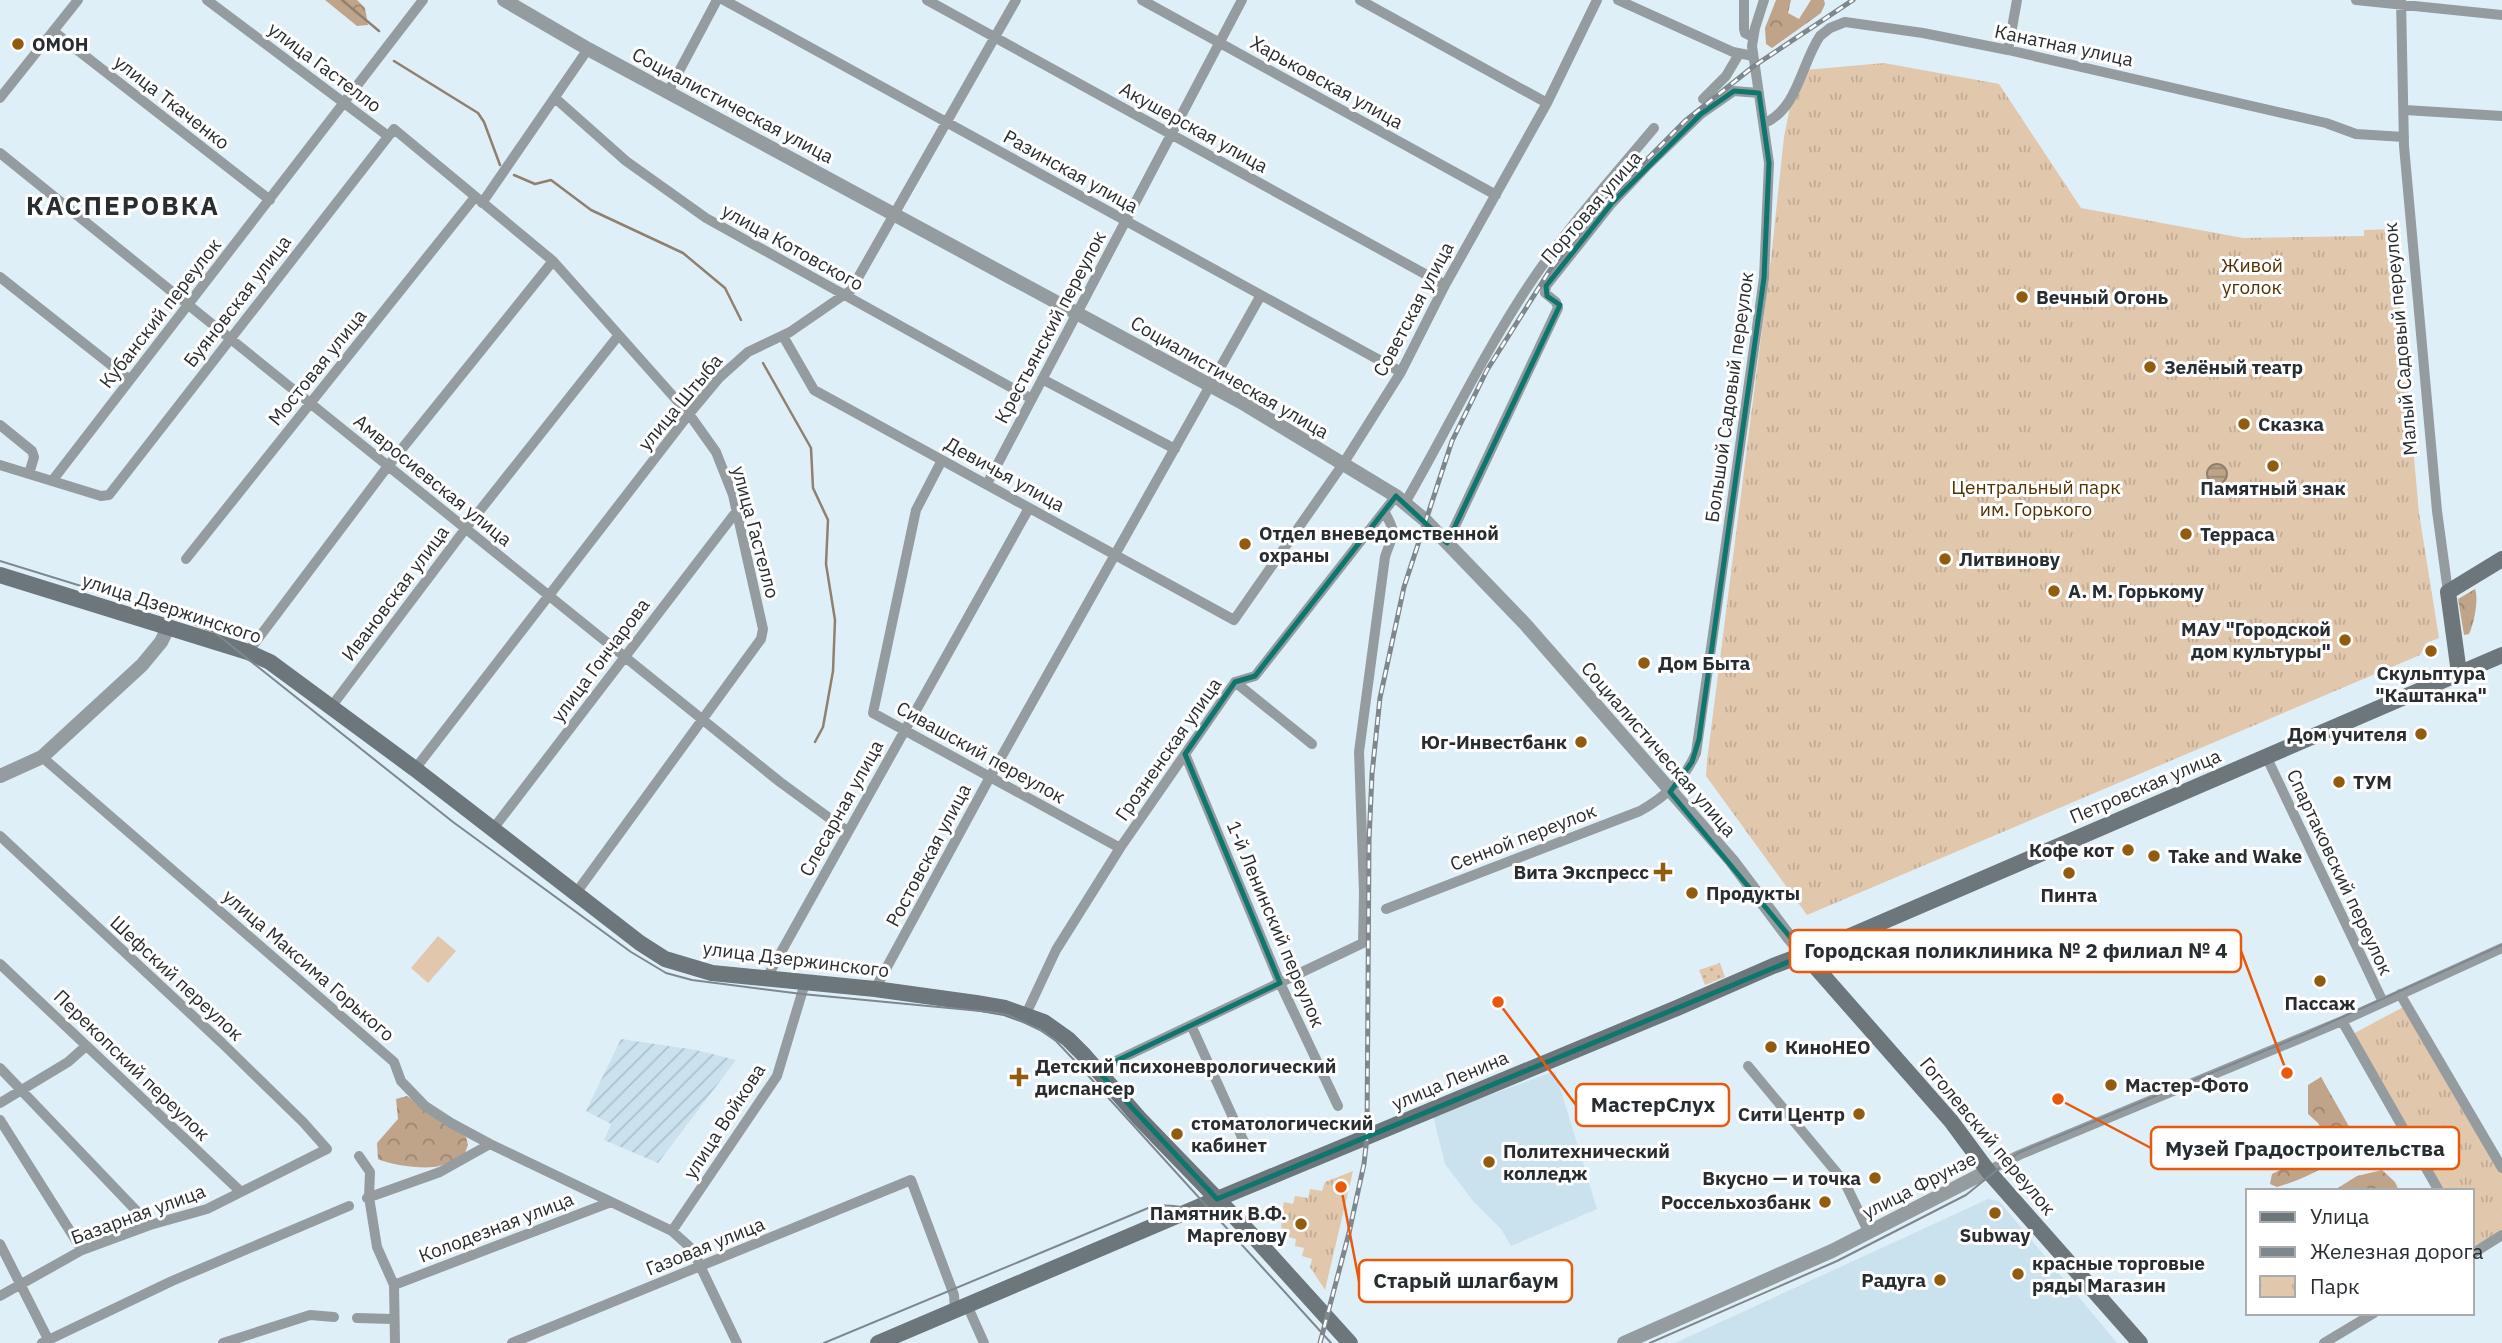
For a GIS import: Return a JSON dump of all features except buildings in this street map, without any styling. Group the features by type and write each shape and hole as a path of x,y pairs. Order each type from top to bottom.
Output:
{"main road":[{"path":"2448,592 2502,559"},
{"name":"улица Дзержинского","path":"0,575 248,652 280,669 415,769 640,943 665,959 712,973 876,989 976,1003 1026,1014 1055,1029 1097,1070 1350,1343"},
{"name":"Малый Садовый переулок","path":"2448,592 2459,673"},
{"name":"Петровская улица","path":"1805,955 2502,655"},
{"name":"Гоголевский переулок","path":"1805,955 1951,1121 1988,1171 2140,1343"},
{"name":"улица Ленина","path":"878,1343 1773,966 1805,955"}],"street":[{"path":"0,98 78,0"},
{"name":"улица Гастелло","path":"208,0 344,103 391,133 553,261 689,414 716,452 733,495 763,629 761,639 576,893"},
{"name":"Кубанский переулок","path":"52,481 423,0"},
{"name":"Социалистическая улица","path":"504,0 667,92 1210,386 1400,500 1447,543 1525,625 1732,861 1788,937 1805,955"},
{"path":"667,92 717,0"},
{"name":"Разинская улица","path":"724,0 1401,372"},
{"name":"Акушерская улица","path":"927,0 1445,285"},
{"name":"улица Штыба","path":"415,769 719,378 748,352 783,336 852,290 1016,0"},
{"name":"Харьковская улица","path":"1142,0 1496,195"},
{"name":"Крестьянский переулок","path":"987,484 1242,0"},
{"path":"1360,0 1547,103"},
{"name":"Советская улица","path":"1234,620 1343,464 1401,372 1445,285 1547,103 1597,0"},
{"path":"1618,0 1739,54 1753,56"},
{"path":"1744,0 1744,29 1745,33 1753,37"},
{"name":"Большой Садовый переулок","path":"1670,792 1692,762 1701,725 1764,278 1769,163 1753,56 1753,37 1764,0"},
{"path":"2008,50 2018,0"},
{"path":"2356,0 2502,15"},
{"name":"Малый Садовый переулок","path":"2401,3 2404,137 2437,511 2448,592"},
{"name":"Канатная улица","path":"1765,124 1786,107 1820,36 1839,24 1852,23 1923,33 2008,50 2326,123 2356,134 2404,137"},
{"name":"улица Ткаченко","path":"53,32 270,200"},
{"name":"Мостовая улица","path":"186,559 479,200 589,49"},
{"path":"1703,99 1726,76 1739,54"},
{"name":"Портовая улица","path":"1447,543 1558,308 1556,302 1545,293 1546,286 1612,203 1701,114 1731,92 1739,90 1759,93"},
{"name":"улица Котовского","path":"555,99 626,162 706,218 1032,399"},
{"path":"2405,110 2502,116"},
{"name":"Портовая улица","path":"1400,500 1531,283 1589,206 1654,128"},
{"name":"Буяновская улица","path":"52,481 101,496 108,495 391,133"},
{"name":"Амвросиевская улица","path":"0,153 780,782 847,831"},
{"path":"248,652 388,466 553,261"},
{"path":"0,277 130,380"},
{"name":"Ростовская улица","path":"876,989 990,777 1261,295"},
{"name":"Ивановская улица","path":"331,707 466,528 618,336"},
{"name":"Девичья улица","path":"783,336 814,390 1234,620"},
{"path":"1042,379 1174,449"},
{"path":"0,425 32,450 34,457 29,474"},
{"name":"Сивашский переулок","path":"943,460 916,510 873,713 1120,848"},
{"path":"0,465 52,481"},
{"name":"Грозненская улица","path":"1026,1014 1056,950 1120,848 1235,682 1255,676 1384,511 1400,500"},
{"name":"Слесарная улица","path":"766,979 1029,508"},
{"path":"1097,1070 1363,943 1359,752 1384,562 1394,533 1384,511"},
{"name":"улица Гончарова","path":"493,829 736,512"},
{"path":"0,776 41,757 142,665 161,642 169,626"},
{"path":"1235,682 1311,744"},
{"name":"1-й Ленинский переулок","path":"1185,754 1280,983 1338,1106"},
{"name":"Спартаковский переулок","path":"2266,756 2383,1002"},
{"name":"улица Максима Горького","path":"41,757 394,1062 401,1081 425,1106 490,1144 672,1231 692,1250 702,1266 737,1343"},
{"name":"Сенной переулок","path":"1386,909 1640,811 1670,792"},
{"name":"Шефский переулок","path":"0,836 222,1043 327,1149"},
{"name":"улица Фрунзе","path":"1624,1343 1869,1233 2019,1155 2343,1021 2502,948"},
{"name":"Перекопский переулок","path":"0,964 240,1191"},
{"name":"улица Войкова","path":"672,1231 777,1076 805,983"},
{"name":"Спартаковский переулок","path":"2400,994 2502,1168"},
{"path":"2343,1021 2438,1189"},
{"path":"1191,1025 1245,1144"},
{"path":"0,1103 68,1062 86,1045"},
{"path":"1748,1066 1846,1185 1869,1233"},
{"path":"0,1068 23,1089 150,1225"},
{"path":"0,1120 82,1250"},
{"path":"368,1198 440,1172 490,1144"},
{"name":"Базарная улица","path":"0,1296 82,1250 150,1225 207,1209 327,1149"},
{"path":"359,1156 370,1172 368,1198 377,1247 394,1285 395,1343"},
{"name":"Газовая улица","path":"512,1343 911,1180 961,1308"},
{"name":"Колодезная улица","path":"394,1285 611,1202"},
{"path":"0,1244 47,1342 172,1281 349,1206"},
{"path":"2474,1251 2502,1236"},
{"path":"961,1308 984,1343"},
{"path":"223,1343 310,1315 334,1317"},
{"path":"2325,1343 2371,1315"},
{"path":"357,1318 393,1319"}],"highlighted area":[{"path":"1734,91 1759,93 1769,163 1764,278 1699,739 1692,762 1670,792 1805,955 1217,1199 1097,1070 1280,983 1185,754 1235,682 1255,676 1396,496 1447,543 1560,305 1547,296 1546,286 1612,203 1701,114"}],"shaded area":[{"path":"2217,464 2224,467 2227,474 2224,481 2217,484 2210,481 2207,474 2210,467"},
{"path":"621,1039 696,1050 736,1060 658,1163 604,1140 611,1124 586,1111"},
{"path":"1555,1071 1597,1209 1511,1246 1501,1229 1473,1201 1445,1164 1433,1116"},
{"name":"Радуга","path":"1988,1199 1999,1201 2117,1343 1675,1343"}],"green space":[{"path":"325,0 357,0 365,8 368,25 357,26"},
{"path":"1776,0 1791,0 1788,13 1799,19 1811,0 1824,0 1825,4 1821,13 1772,48 1766,44 1765,28"},
{"name":"Центральный парк им. Горького","path":"1884,63 1999,84 2081,208 2243,238 2364,236 2364,230 2396,229 2400,268 2397,269 2419,513 2439,638 2426,643 2420,655 1807,915 1706,776 1707,761 1784,137 1790,107 1805,70"},
{"path":"2475,589 2474,618 2469,634 2464,635 2458,599"},
{"path":"438,936 456,951 428,983 411,968"},
{"path":"1720,963 1725,977 1705,985 1699,970"},
{"path":"2407,1005 2502,1168 2502,1235 2474,1249 2474,1189 2438,1189 2351,1035"},
{"path":"2321,1077 2360,1146 2299,1179 2277,1187 2270,1184 2272,1174 2329,1143 2318,1123 2308,1114 2308,1085"},
{"path":"407,1096 466,1137 468,1145 465,1153 446,1164 433,1167 408,1166 378,1159 377,1143 398,1119 396,1099"},
{"path":"2382,1170 2395,1182 2398,1189 2336,1189 2357,1176"},
{"path":"1353,1171 1325,1290 1310,1267 1312,1259 1302,1256 1304,1248 1295,1246 1296,1239 1288,1237 1290,1230 1281,1228 1282,1218 1270,1214 1271,1208 1282,1211 1284,1202 1293,1204 1295,1196 1308,1198 1310,1189 1322,1191 1325,1182"}],"waterway":[{"path":"342,0 379,31"},
{"path":"394,61 478,113 500,165"},
{"path":"514,175 535,184 551,180 591,210 683,253 725,288 741,320"},
{"path":"763,363 811,448 813,488 828,520 826,564 835,620 833,671 823,727 815,742"}],"tram line":[{"path":"0,561 162,611 214,632 453,822 631,952 666,973 692,980 802,994 991,1012 1008,1015 1040,1030 1056,1041 1074,1060 1331,1343"},
{"path":"1650,1343 1837,1261 1966,1195 2018,1153 2305,1034 2502,945"},
{"path":"824,1343 1153,1206 1185,1208 1200,1212 1213,1220"}],"railway":[{"path":"1320,1343 1349,1233 1367,1137 1369,841 1372,774 1380,698 1404,587 1452,441 1487,370 1550,270 1598,209 1685,121 1754,66 1853,0"}],"place":[{"name":"ОМОН","path":"18,44"},
{"name":"Вечный Огонь","path":"2022,297"},
{"name":"Зелёный театр","path":"2150,367"},
{"name":"Сказка","path":"2244,424"},
{"name":"Памятный знак","path":"2273,466"},
{"name":"Терраса","path":"2186,534"},
{"name":"Отдел вневедомственной охраны","path":"1245,544"},
{"name":"Литвинову","path":"1945,559"},
{"name":"А. М. Горькому","path":"2054,591"},
{"name":"МАУ \"Городской дом культуры\"","path":"2345,640"},
{"name":"Скульптура \"Каштанка\"","path":"2431,651"},
{"name":"Дом Быта","path":"1644,663"},
{"name":"Дом учителя","path":"2421,734"},
{"name":"Юг-Инвестбанк","path":"1581,742"},
{"name":"ТУМ","path":"2339,782"},
{"name":"Кофе кот","path":"2128,850"},
{"name":"Take and Wake","path":"2154,856"},
{"name":"Вита Экспресс","path":"1663,872"},
{"name":"Пинта","path":"2069,873"},
{"name":"Продукты","path":"1692,893"},
{"name":"Пассаж","path":"2320,981"},
{"name":"МастерСлух","path":"1498,1002"},
{"name":"КиноНЕО","path":"1771,1047"},
{"name":"Городская поликлиника № 2 филиал № 4","path":"2287,1073"},
{"name":"Детский психоневрологический диспансер","path":"1019,1077"},
{"name":"Мастер-Фото","path":"2111,1085"},
{"name":"Музей Градостроительства","path":"2058,1099"},
{"name":"Сити Центр","path":"1859,1114"},
{"name":"стоматологический кабинет","path":"1177,1134"},
{"name":"Политехнический колледж","path":"1489,1162"},
{"name":"Вкусно — и точка","path":"1875,1178"},
{"name":"Старый шлагбаум","path":"1341,1187"},
{"name":"Россельхозбанк","path":"1825,1202"},
{"name":"Subway","path":"1995,1213"},
{"name":"Памятник В.Ф. Маргелову","path":"1301,1224"},
{"name":"красные торговые ряды Магазин","path":"2018,1274"},
{"name":"Радуга","path":"1940,1280"}],"district":[{"name":"КАСПЕРОВКА","path":"123,205"}],"park label":[{"name":"Живой уголок","path":"2252,276"}]}
